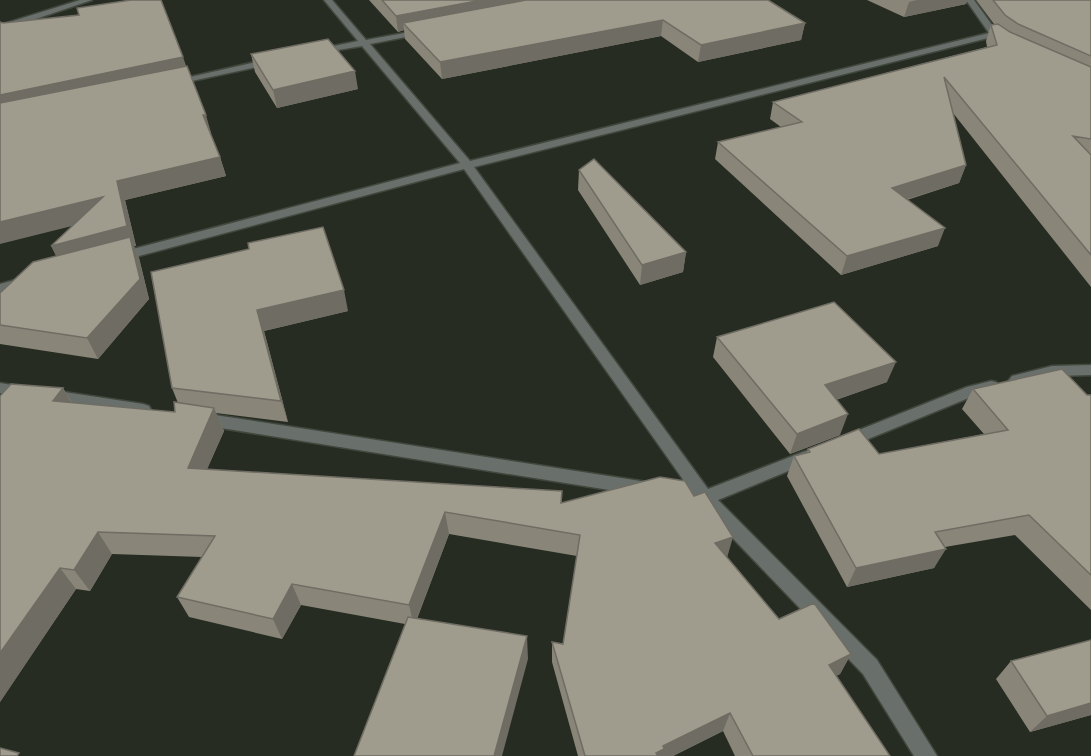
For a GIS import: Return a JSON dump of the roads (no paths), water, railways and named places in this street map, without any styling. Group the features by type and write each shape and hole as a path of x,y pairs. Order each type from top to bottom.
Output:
{"street":[{"path":"0,28 88,0"},
{"path":"328,0 467,165 705,498 870,667 926,756"},
{"path":"970,0 994,34 1008,44"},
{"path":"305,55 432,30"},
{"path":"103,261 467,165 994,34"},
{"path":"164,84 282,60"},
{"path":"0,288 34,279"},
{"path":"188,417 705,498 972,391 1052,371 1091,370"},
{"path":"0,388 165,414"}]}
